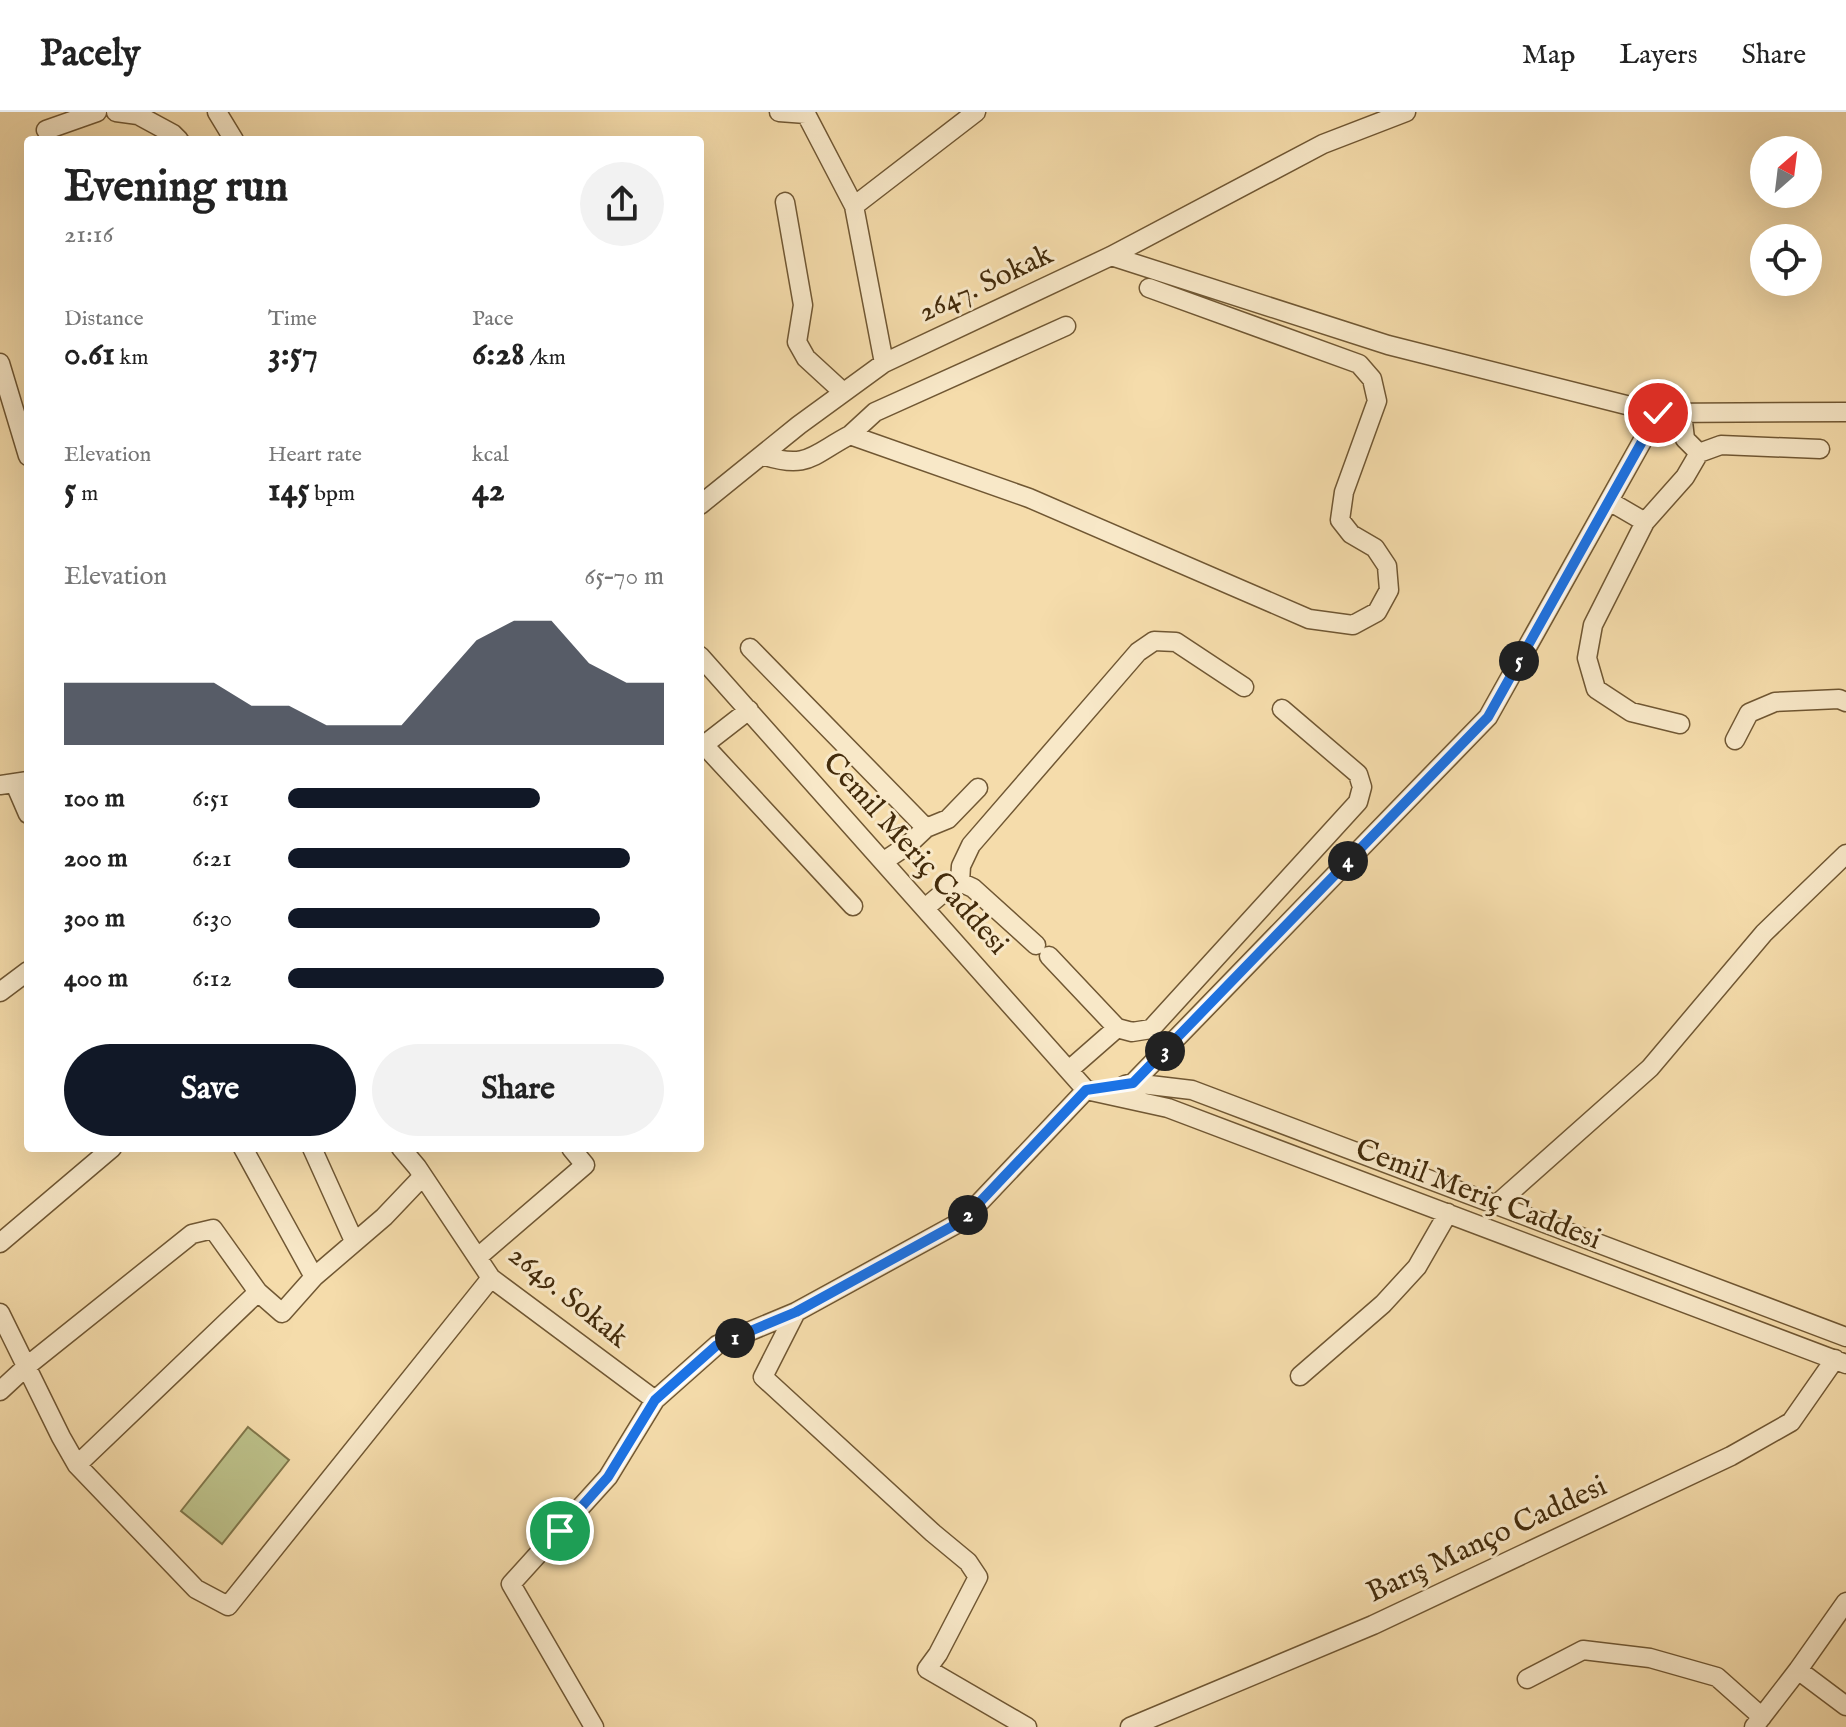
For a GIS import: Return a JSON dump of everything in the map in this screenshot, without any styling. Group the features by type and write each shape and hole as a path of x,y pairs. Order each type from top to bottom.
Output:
{"street":[{"path":"46,130 97,112"},
{"path":"116,112 138,115 175,136"},
{"path":"217,112 232,136"},
{"path":"779,112 806,113 854,206 884,363"},
{"path":"854,206 976,112"},
{"name":"2647. Sokak","path":"762,455 884,363 1111,256 1323,144 1406,112"},
{"path":"785,202 803,305 797,342 806,358 843,392"},
{"path":"1111,256 1388,345 1658,413 1846,412"},
{"path":"850,435 1029,498 1309,619 1353,625 1377,612 1389,590 1387,566 1375,548 1351,534 1340,520 1344,492 1377,401 1372,379 1359,364 1149,288"},
{"path":"704,502 762,455 796,463 817,455 850,435 875,412 1066,326"},
{"path":"0,363 24,443"},
{"path":"1133,1083 1488,717 1658,413"},
{"path":"1682,413 1685,439 1699,453"},
{"path":"1680,724 1631,712 1596,689 1587,658 1593,625 1645,522 1685,477 1699,453 1721,445 1820,449"},
{"path":"1609,501 1645,522"},
{"path":"960,882 961,866 971,845 1138,652 1154,641 1176,642 1244,687"},
{"path":"750,648 926,828"},
{"name":"Cemil Meriç Caddesi","path":"704,660 1086,1090 1168,1108 1840,1362"},
{"path":"1735,740 1749,713 1775,702 1839,699 1846,702"},
{"path":"960,882 973,888 1043,950 1117,1028 1132,1032 1151,1029 1358,802 1362,787 1358,774 1282,709"},
{"path":"704,745 749,710"},
{"path":"704,749 853,906"},
{"path":"14,783 24,805"},
{"path":"884,861 926,828 948,819 978,788"},
{"path":"1497,1204 1650,1068 1764,933 1846,854"},
{"path":"925,908 960,882"},
{"path":"0,992 24,974"},
{"path":"1069,1070 1117,1028"},
{"name":"Cemil Meriç Caddesi","path":"1086,1090 1133,1083 1192,1090 1846,1337"},
{"path":"594,1727 511,1584 608,1477 655,1400 717,1345 796,1312 962,1221 1086,1090"},
{"path":"0,1243 107,1152"},
{"path":"245,1152 314,1277"},
{"path":"314,1152 354,1241"},
{"name":"2649. Sokak","path":"404,1152 491,1278 655,1400"},
{"path":"478,1257 585,1165 574,1152"},
{"path":"0,1391 192,1234 213,1229 258,1292 282,1313 314,1277 384,1217 423,1176"},
{"path":"1300,1376 1400,1286 1417,1267 1448,1213"},
{"path":"0,1313 77,1465 196,1589 228,1606 491,1278"},
{"path":"77,1465 258,1292"},
{"path":"796,1312 763,1377 968,1562 978,1577 927,1669 1027,1727"},
{"name":"Barış Manço Caddesi","path":"1130,1727 1373,1625 1731,1456 1791,1422 1840,1362"},
{"path":"1527,1679 1583,1650 1650,1658 1717,1677 1758,1722 1846,1602"},
{"path":"1798,1670 1846,1706"}],"green space":[{"path":"248,1427 289,1460 222,1544 181,1511"}],"route":[{"path":"560,1531 608,1477 655,1400 717,1345 796,1312 962,1221 1086,1090 1133,1083 1488,717 1658,413"}]}
